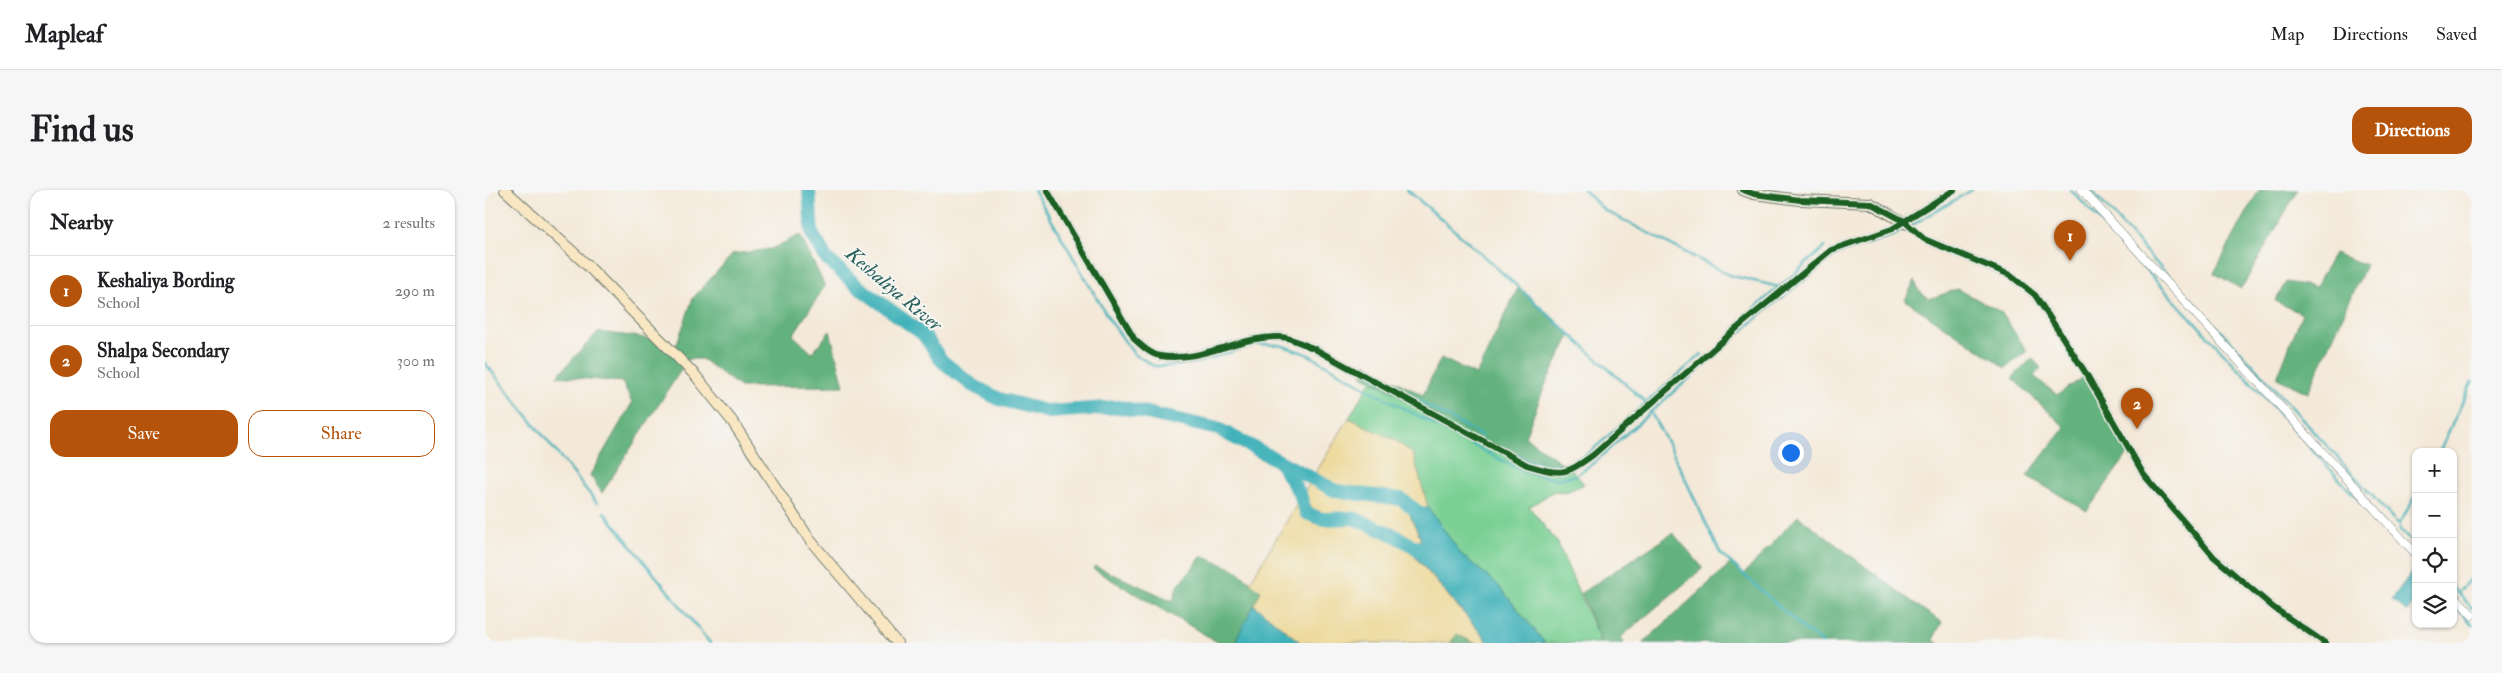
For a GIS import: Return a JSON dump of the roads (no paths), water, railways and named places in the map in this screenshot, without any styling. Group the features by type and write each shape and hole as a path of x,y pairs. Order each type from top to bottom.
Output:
{"street":[{"path":"505,190 586,264 695,376 732,421 810,540 897,643"},
{"path":"1047,190 1135,340 1146,350 1159,356 1197,356 1255,339 1282,336 1313,348 1527,466 1557,474 1572,470 1593,455 1737,328 1831,250 1907,225 1954,190"},
{"path":"1743,190 1754,194 1800,200 1870,203 1907,225 1924,239 2010,275 2035,295 2087,375 2144,475 2214,557 2274,608 2325,643"},
{"path":"2082,190 2412,550"},
{"path":"2457,598 2472,615"}],"water":[{"path":"1428,507 1461,554 1497,584 1545,643 1489,643 1409,549 1421,539 1410,515"},
{"path":"2411,573 2412,605 2407,612 2392,599"},
{"path":"1254,605 1301,643 1240,643 1236,639"}],"waterway":[{"name":"Keshaliya River","path":"809,190 812,234 827,259 856,285 923,334 942,361 972,385 999,399 1049,412 1120,407 1218,429 1336,491 1401,499 1427,519 1430,524"},
{"path":"1034,190 1109,319 1134,354 1154,366 1173,366 1199,362 1255,344 1280,345 1307,354 1386,399 1524,472 1558,479 1576,475 1592,464 1767,309 1838,253 1895,235 1907,228"},
{"path":"1407,190 1468,242 1647,403"},
{"path":"1584,190 1604,210 1729,275 1779,287"},
{"path":"1912,225 1972,190"},
{"path":"2071,190 2236,366 2412,559"},
{"path":"2091,190 2396,522 2400,523"},
{"path":"1747,315 1825,247"},
{"path":"1513,453 1528,461 1557,467 1567,466 1590,452 1702,354"},
{"path":"485,363 597,503"},
{"path":"1368,373 1482,436"},
{"path":"2441,448 2472,382"},
{"path":"1650,411 1672,451 1720,553 1805,630 1823,643"},
{"name":"Keshaliya River","path":"1280,463 1300,494 1306,513 1322,519 1353,518 1392,534 1415,547 1428,558"},
{"path":"2412,502 2400,523 2400,530 2412,543"},
{"path":"604,512 710,643"},
{"path":"2458,593 2472,576"},
{"path":"2457,592 2472,608"},
{"path":"2457,608 2472,624"}],"place":[{"name":"Keshaliya Bording","path":"2070,261"},
{"name":"Shalpa Secondary","path":"2137,429"}]}
